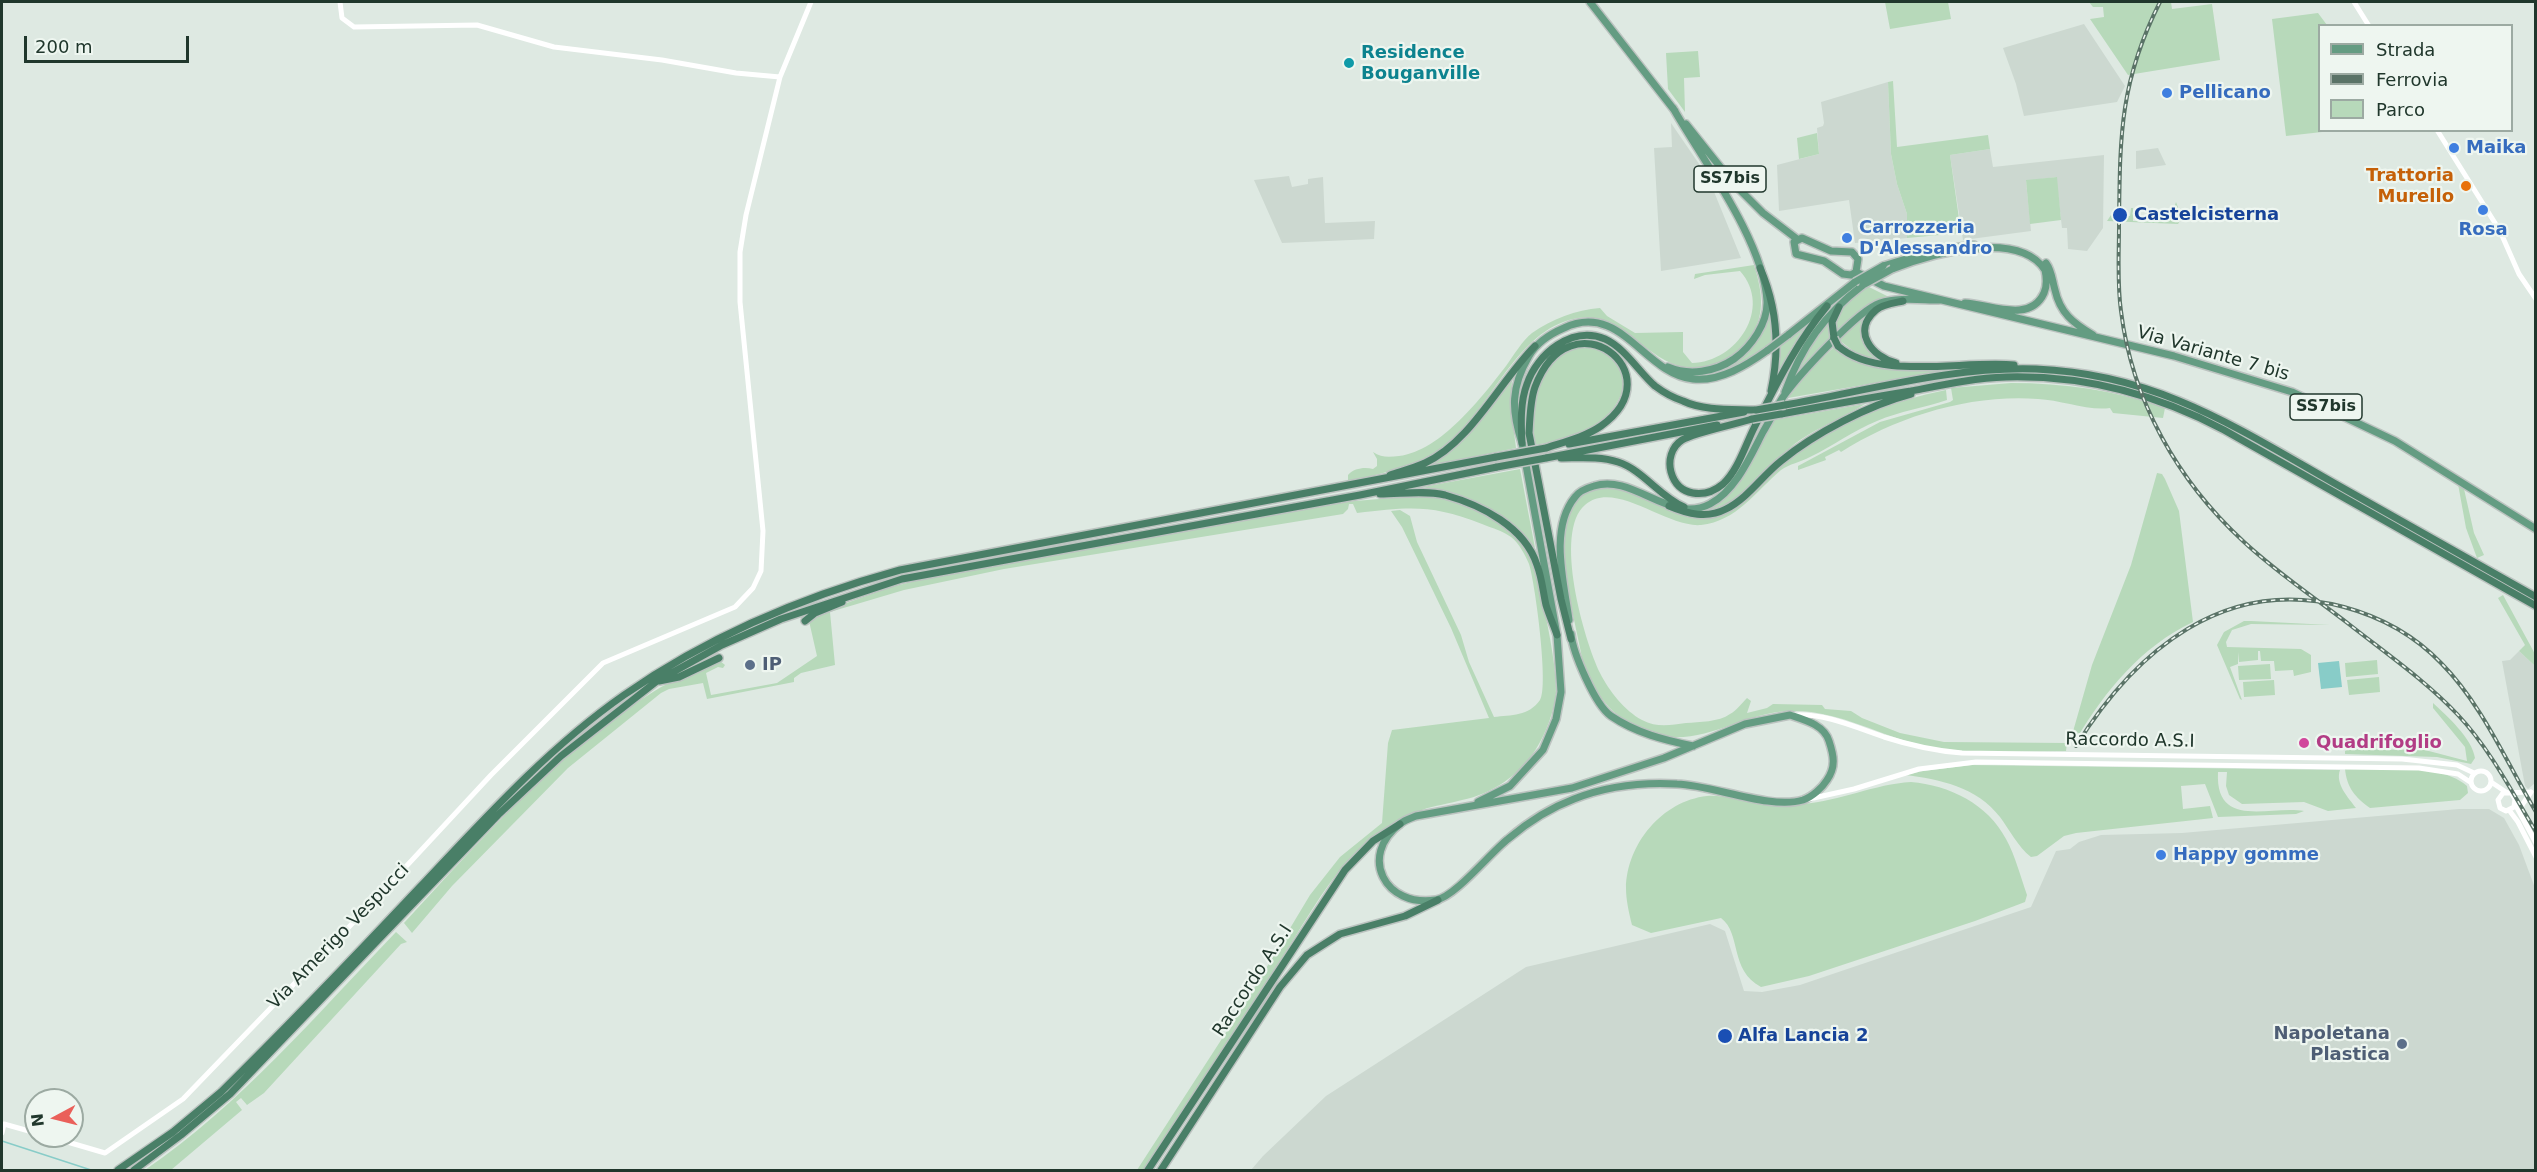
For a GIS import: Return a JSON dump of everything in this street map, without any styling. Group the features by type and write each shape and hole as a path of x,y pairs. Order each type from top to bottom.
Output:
{"highway":[{"path":"1760,268 1772,299 1777,336 1777,354 1769,399"},
{"path":"1904,301 1886,305 1874,312 1868,323 1866,334 1869,347 1876,354 1885,360 1908,366"},
{"path":"1752,419 1682,440 1672,450 1669,465 1677,484 1685,491 1698,495 1710,492 1724,483 1740,460 1799,340 1827,306"},
{"path":"1839,307 1832,322 1834,338 1839,346 1849,354 1871,363 1908,366 2009,365 2105,378 2180,404 2231,425 2535,597"},
{"path":"1522,443 1521,416 1527,384 1536,366 1552,347 1571,337 1589,336 1606,339 1656,387 1685,402 1721,409 1756,410"},
{"path":"1546,448 1601,426 1617,411 1625,396 1627,376 1619,358 1602,346 1590,343 1572,346 1557,354 1544,368 1534,389 1531,409 1532,444 1561,599 1571,639"},
{"path":"1363,484 1426,462 1441,453 1472,423 1518,363 1535,346"},
{"path":"398,916 489,814 580,729 652,676 714,640 778,609 846,585 900,570 1756,410 1784,401 1970,372 2049,370"},
{"path":"118,1170 137,1159 221,1092 498,815 561,756 657,681 732,640 781,619 902,579 1958,382 2014,377 2079,381 2168,400"},
{"path":"1669,506 1697,515 1713,514 1726,509 1740,500 1800,446 1868,410 1906,396 1958,382"},
{"path":"2180,404 2535,606"},
{"path":"1546,458 1598,458 1618,462 1634,471 1670,501 1684,507"},
{"path":"1360,495 1430,493 1445,495 1477,508 1508,525 1527,542 1537,564 1546,606 1557,636"},
{"path":"805,621 815,613 863,594 871,588"},
{"path":"657,681 679,677 719,658"},
{"name":"Raccordo A.S.I","path":"1148,1170 1345,870 1373,841 1400,824"},
{"name":"Raccordo A.S.I","path":"1161,1170 1280,987 1306,955 1340,934 1405,916 1438,900"},
{"path":"134,1170 230,1094 390,924"}],"main road":[{"name":"SS7bis","path":"1590,2 1672,108"},
{"name":"Via Variante 7 bis","path":"1672,108 1733,183 1763,213 1797,239 1805,239 1817,247 1830,251 1851,252 1858,259 1856,272"},
{"path":"1640,347 1671,368 1689,372 1709,370 1730,362 1751,342 1765,316 1767,301 1755,255 1733,208 1672,108"},
{"name":"Via Variante 7 bis","path":"1797,239 1794,245 1796,254 1823,261 1843,274 1851,275 1856,272"},
{"path":"1469,806 1510,786 1543,750 1556,719 1561,692 1557,636 1522,443 1514,421 1514,391 1521,370 1535,346 1553,333 1574,323 1592,322 1607,326 1630,338 1660,367 1679,377 1702,379 1731,371 1768,350 1855,282 1883,266 1910,256 1954,247 1990,244 2016,246 2028,250 2049,267 2060,307 2068,318 2101,339"},
{"path":"1784,401 1818,328 1863,285 1892,270 1933,257 1992,248 2027,253 2046,270 2047,286 2041,300 2029,308 2009,310 1975,303 1953,302"},
{"name":"Via Variante 7 bis","path":"1856,272 1884,286 2174,356 2292,392 2395,441 2535,529"},
{"path":"1693,746 1653,738 1609,715 1585,678 1571,639 1561,562 1562,526 1566,510 1576,494 1606,482 1622,484 1669,506 1707,506 1731,486 1798,378 1866,310 1881,302 1939,300"},
{"path":"1790,715 1813,722 1828,737 1834,756 1832,773 1823,788 1804,800 1792,801 1761,798 1679,783 1613,788 1576,798 1530,822 1499,846 1460,884 1438,900 1406,899 1393,892 1385,882 1381,870 1380,854 1385,841 1400,824 1427,812 1572,788 1693,746 1745,724 1790,715"}],"street":[{"path":"340,2 342,18 354,27 477,25 554,47 662,60 736,73 780,77 811,2"},
{"path":"2354,2 2368,24"},
{"name":"Via Amerigo Vespucci","path":"84,1147 105,1153 183,1099 374,901 490,775 603,663 735,607 753,588 761,571 763,531 740,302 740,252 746,215 780,77"},
{"path":"2438,132 2500,231 2519,274 2535,299"},
{"name":"Raccordo A.S.I","path":"1790,715 1813,715 1855,726 1897,741 1962,753 2402,759 2447,763 2474,773"},
{"name":"Raccordo A.S.I","path":"1804,800 1854,789 1919,769 1976,762 2419,768 2458,774 2470,782"},
{"path":"2535,843 2509,793 2491,782 2487,772 2474,773 2470,782 2475,790 2485,790 2498,800 2500,808 2509,810 2518,822 2535,857"},
{"path":"2485,790 2491,782"},
{"path":"2498,800 2500,795 2533,790"},
{"path":"2509,810 2533,790"},
{"path":"2522,816 2522,806 2533,790"},
{"path":"2,1132 4,1124 24,1130"}],"shaded area":[{"path":"2084,24 2125,86 2117,102 2024,116 2003,48"},
{"path":"1888,82 1891,154 1897,184 1907,214 1907,238 1855,243 1849,200 1779,211 1777,165 1819,154 1817,128 1823,126 1824,123 1821,102"},
{"path":"1671,123 1708,177 1741,258 1661,271 1654,148 1672,147"},
{"path":"2158,148 2166,165 2136,169 2136,151"},
{"path":"1990,149 1993,167 2104,155 2103,228 2087,251 2068,249 2067,228 2062,228 2056,177 2026,181 2031,231 1963,240 1950,155"},
{"path":"1289,176 1292,187 1308,184 1308,179 1323,177 1325,223 1375,221 1374,239 1282,243 1254,180"},
{"path":"2519,651 2535,666 2535,783 2528,789 2525,786 2502,661 2510,660"},
{"path":"2459,809 2489,809 2504,818 2519,845 2535,888 2535,1170 1251,1170 1326,1096 1526,967 1710,924 1725,931 1744,991 1762,992 1800,985 2031,907 2056,851 2070,849 2079,842 2101,835 2182,833"}],"green space":[{"path":"1885,2 1948,2 1951,19 1890,29"},
{"path":"2089,2 2171,2 2172,9 2212,4 2220,60 2128,75 2090,19 2104,17 2103,7 2093,7"},
{"path":"2318,13 2326,24 2318,24 2318,132 2322,132 2286,136 2272,19"},
{"path":"1698,51 1700,77 1684,78 1685,112 1668,89 1666,53"},
{"path":"1893,81 1897,147 1988,135 1990,149 1950,155 1961,233 1907,238 1907,214 1897,184 1891,154 1888,82"},
{"path":"1817,133 1819,154 1799,159 1797,138"},
{"path":"2057,177 2061,220 2030,224 2026,180"},
{"path":"2176,202 2182,218 2178,224 2107,221 2111,215 2130,216 2131,208 2133,208 2133,221 2155,222 2159,218 2160,222 2174,208"},
{"path":"1754,265 1761,296 1760,314 1753,333 1744,346 1728,359 1714,365 1693,368 1674,364 1608,322 1590,318 1569,320 1550,329 1517,358 1476,413 1446,445 1412,464 1348,481 1348,475 1356,469 1373,469 1377,466 1377,459 1373,452 1389,457 1415,452 1445,434 1473,407 1528,336 1564,316 1600,308 1607,316 1635,333 1683,332 1683,352 1692,363 1708,360 1723,353 1736,343 1751,316 1753,301 1749,286 1740,271 1705,275 1694,279 1695,274"},
{"path":"1867,286 1889,297 1867,307 1837,335 1833,326 1842,306"},
{"path":"1768,298 1774,338 1768,346 1760,354 1738,366 1692,376 1692,374 1712,371 1754,344"},
{"path":"1868,312 1865,334 1868,347 1877,358 1885,362 1856,353 1839,340"},
{"path":"1827,321 1832,341 1794,380 1818,331"},
{"path":"1807,324 1791,349 1776,380 1781,344"},
{"path":"1585,345 1605,352 1618,360 1623,369 1624,380 1618,401 1604,419 1589,429 1566,438 1534,445 1534,405 1547,368 1567,350"},
{"path":"1835,346 1881,368 1960,368 1788,398 1810,370"},
{"path":"1512,377 1511,409 1516,448 1417,468 1444,453"},
{"path":"2011,383 2050,384 2089,389 2165,408 2163,418 2113,413 2110,408 2093,408 2038,399 2012,398 1961,404 1910,418 1863,439 1841,452 1839,450 1825,457 1826,460 1798,470 1798,466 1880,422 1950,402 1953,400 1951,388"},
{"path":"1946,390 1947,400 1877,421 1810,457 1784,468 1735,512 1714,522 1701,525 1687,524 1641,506 1611,498 1597,499 1585,505 1576,519 1571,561 1574,587 1586,637 1608,687 1636,716 1653,724 1669,725 1720,719 1734,711 1747,698 1751,701 1747,713 1767,708 1773,704 1822,705 1825,709 1851,711 1862,718 1900,733 1944,742 2067,743 2066,751 1996,752 1942,749 1908,742 1824,714 1789,711 1754,717 1688,737 1671,737 1640,729 1628,723 1609,707 1600,697 1583,662 1567,582 1564,540 1566,521 1572,506 1582,493 1594,487 1608,487 1637,495 1678,513 1723,513 1785,459 1828,432 1866,414 1906,400"},
{"path":"1865,404 1800,440 1743,493 1730,502 1701,511 1714,504 1744,472 1774,420"},
{"path":"1520,469 1535,548 1516,528 1443,492 1423,487"},
{"path":"2157,473 2162,474 2165,479 2179,511 2193,622 2157,644 2126,671 2100,703 2077,738 2072,735 2092,665 2131,565"},
{"path":"2458,484 2464,489 2474,533 2484,555 2477,558 2466,528"},
{"path":"1428,495 1467,505 1495,519 1507,527 1524,545 1541,594 1554,662 1556,693 1546,729 1540,743 1522,767 1504,782 1473,797 1427,808 1404,818 1371,839 1356,852 1335,876 1316,904 1144,1170 1137,1170 1247,1000 1310,895 1340,857 1382,823 1388,743 1392,730 1489,718 1451,628 1402,527 1391,511 1400,510 1410,516 1417,542 1461,635 1469,662 1494,717 1519,714 1531,709 1540,700 1542,691 1542,656 1532,574 1522,549 1508,535 1464,518 1434,510 1391,509 1357,513 1353,504 1349,504 1343,514 1004,569 904,590 830,612 835,665 801,673 794,678 794,682 707,699 703,683 669,689 661,693 568,768 452,886 412,933 404,923 521,799 584,742 618,716 661,687 720,661 725,665 723,668 718,667 706,673 711,695 777,683 817,656 809,621 830,609 891,587 940,575 1331,503"},
{"path":"2503,595 2535,654 2535,666 2519,651 2525,645 2498,598"},
{"path":"2244,621 2330,625 2251,624 2232,630 2226,642 2227,647 2301,649 2311,655 2311,672 2294,676 2293,670 2275,671 2274,661 2261,661 2260,651 2258,651 2258,660 2239,662 2238,652 2238,664 2230,667 2242,700 2217,645 2224,632"},
{"path":"2377,660 2378,674 2346,677 2345,663"},
{"path":"2270,664 2271,679 2239,680 2238,666"},
{"path":"2379,677 2380,692 2349,695 2347,680"},
{"path":"2274,680 2275,695 2244,697 2243,682"},
{"path":"2433,703 2458,728 2469,743 2475,758 2471,764 2437,757 2345,754 2345,751 2350,749 2425,750 2467,761 2465,747 2433,708"},
{"path":"1972,765 2340,770 2341,785 2356,808 2328,811 2304,802 2242,804 2229,795 2226,786 2227,772 2218,772 2219,790 2225,802 2235,808 2247,811 2304,811 2296,814 2218,817 2205,784 2181,786 2183,809 2210,806 2213,818 2076,833 2064,836 2037,856 2031,857 2000,817 1980,798 1944,782 1905,775"},
{"path":"2345,769 2426,770 2455,778 2467,786 2468,793 2460,800 2370,808 2353,792"},
{"path":"1911,782 1953,792 1978,806 1989,816 2006,839 2012,852 2027,895 2025,902 1809,976 1761,987 1744,971 1732,933 1721,918 1651,933 1632,925 1626,888 1633,856 1650,827 1676,806 1707,796 1766,803 1803,804"},
{"path":"396,932 407,942 401,944 264,1093 247,1105 241,1098 236,1102 242,1110 171,1170 145,1170 180,1145 245,1088"}],"water":[{"path":"2339,661 2342,687 2321,689 2318,663"}],"waterway":[{"path":"2,1141 91,1170"}],"railway":[{"path":"2160,2 2136,59 2129,85 2124,111 2120,165 2118,268 2120,300 2127,344 2147,408 2179,466 2220,518 2243,541 2282,574 2406,668 2470,728 2490,756 2536,832"},
{"path":"2076,746 2100,711 2126,680 2155,652 2188,629 2222,612 2260,602 2301,600 2344,607 2371,616 2409,636 2431,653 2469,696 2536,812"}],"place":[{"name":"Residence Bouganville","path":"1349,63"},
{"name":"Pellicano","path":"2167,93"},
{"name":"Maika","path":"2454,148"},
{"name":"Trattoria Murello","path":"2466,186"},
{"name":"Rosa","path":"2483,210"},
{"name":"Castelcisterna","path":"2120,215"},
{"name":"Carrozzeria D'Alessandro","path":"1847,238"},
{"name":"IP","path":"750,665"},
{"name":"Quadrifoglio","path":"2304,743"},
{"name":"Happy gomme","path":"2161,855"},
{"name":"Alfa Lancia 2","path":"1725,1036"},
{"name":"Napoletana Plastica","path":"2402,1044"}]}
